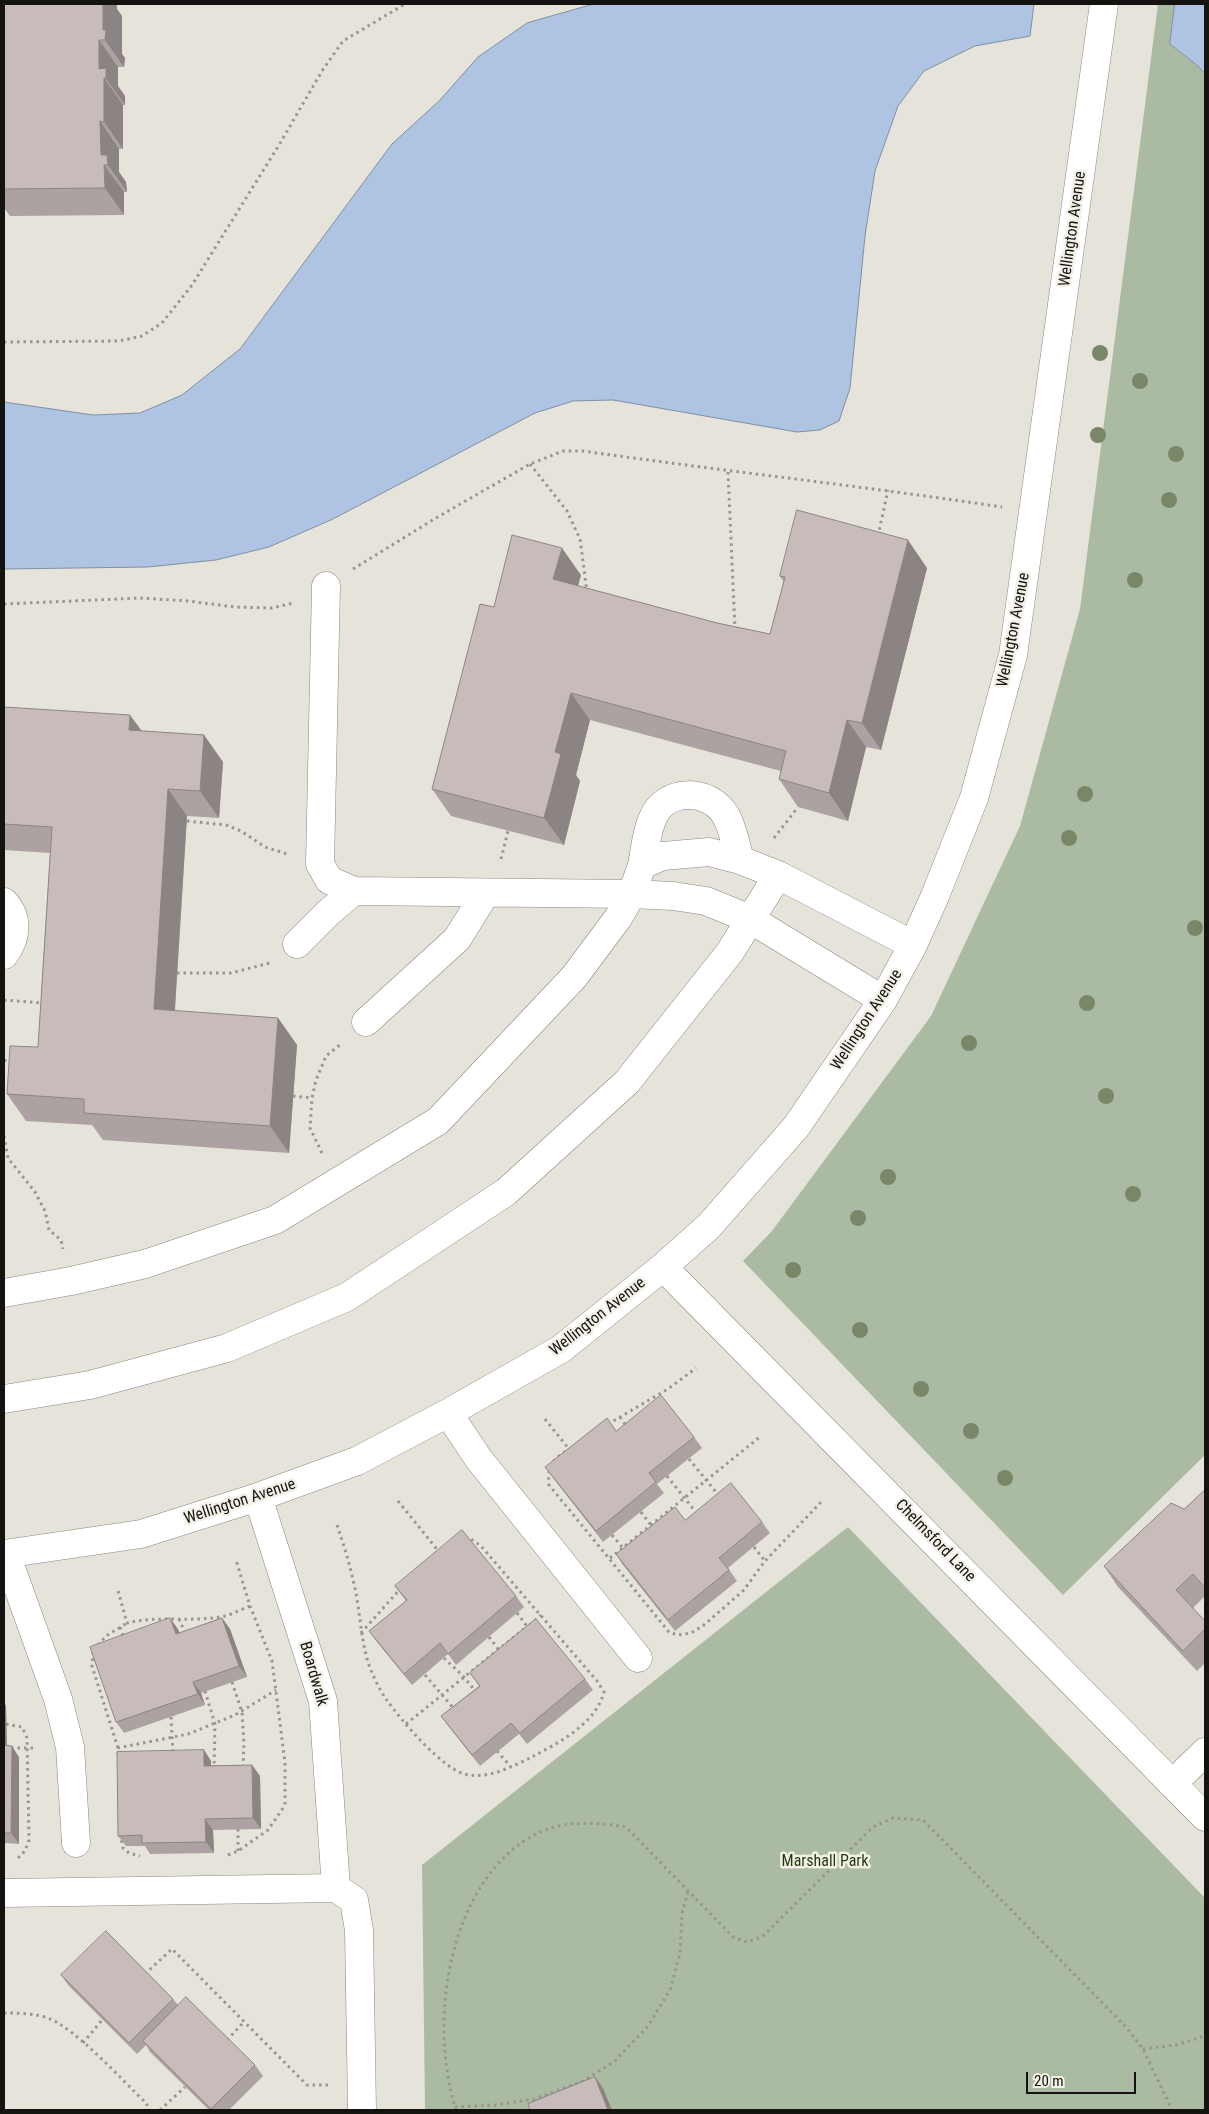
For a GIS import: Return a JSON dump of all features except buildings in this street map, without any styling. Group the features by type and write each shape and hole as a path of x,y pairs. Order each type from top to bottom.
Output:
{"street":[{"name":"Wellington Avenue","path":"5,1554 142,1534 258,1497 357,1461 448,1413 561,1349 663,1267 709,1226 796,1127 883,1000 913,945 935,896 974,798 1013,656 1104,4"},
{"path":"326,586 320,864 329,880 354,890 485,894 632,894 673,896 706,901 750,919 883,1000"},
{"path":"4,1293 71,1282 145,1264 275,1220 438,1121 574,977 618,918 632,894 642,865 652,819 659,808 668,800 681,795 693,794 707,798 719,806 727,817 740,860"},
{"path":"642,865 663,856 709,852 740,860 778,875 913,945"},
{"path":"4,1399 90,1385 228,1348 347,1297 506,1192 627,1082 730,952 778,875"},
{"path":"297,944 354,890"},
{"path":"366,1022 457,939 485,894"},
{"path":"4,902 10,909 14,920 15,932 12,945 4,955"},
{"name":"Chelmsford Lane","path":"663,1267 1205,1817"},
{"path":"448,1413 478,1458 638,1658"},
{"name":"Boardwalk","path":"258,1497 323,1701 336,1888"},
{"path":"5,1554 58,1699 70,1747 76,1843"},
{"path":"1172,1784 1205,1752"},
{"path":"4,1893 336,1888 354,1900 359,1930 361,2098"}],"path":[{"path":"4,342 119,341 142,336 162,324 192,285 279,145 322,70 343,41 405,4"},
{"path":"4,604 140,598 188,601 235,607 272,608 299,601 436,518 530,464 563,451 583,451 728,472 888,490 1034,512"},
{"path":"530,464 567,511 580,539 588,589 586,595"},
{"path":"728,472 735,630"},
{"path":"876,544 888,490"},
{"path":"770,842 798,807"},
{"path":"187,821 226,824 241,831 265,847 320,864"},
{"path":"177,973 231,973 270,963 297,944"},
{"path":"4,1000 52,1003"},
{"path":"341,1180 325,1158 310,1128 312,1098 316,1080 326,1056 366,1022"},
{"path":"4,1060 21,1065"},
{"path":"293,1096 312,1098"},
{"path":"4,1136 8,1158 35,1192 45,1211 49,1230 61,1240 71,1282"},
{"path":"606,1425 668,1389 696,1368"},
{"path":"638,1407 643,1414"},
{"path":"620,1417 628,1429"},
{"path":"545,1419 573,1454"},
{"path":"610,1558 761,1436"},
{"path":"576,1443 554,1459 548,1472 549,1485 669,1632 678,1635 691,1633 704,1626 744,1590 765,1562 822,1500"},
{"path":"689,1458 721,1498"},
{"path":"667,1476 704,1522"},
{"path":"398,1501 442,1556"},
{"path":"640,1512 656,1530"},
{"path":"337,1525 354,1581 361,1633 369,1664 386,1699 426,1747 450,1767 468,1775 493,1774 511,1767 570,1734 589,1719 601,1704 604,1692 597,1680 481,1546 472,1539 462,1539"},
{"path":"612,1535 628,1553"},
{"path":"431,1557 444,1546"},
{"path":"754,1546 765,1562"},
{"path":"225,1856 238,1851 268,1830 285,1805 285,1762 272,1660 250,1606 236,1560"},
{"path":"361,1633 404,1584"},
{"path":"118,1591 127,1623"},
{"path":"118,1758 118,1748 92,1666 93,1650 106,1636 127,1623 137,1620 226,1616 250,1606"},
{"path":"517,1614 531,1632"},
{"path":"406,1724 541,1615"},
{"path":"202,1618 204,1628"},
{"path":"180,1619 189,1643"},
{"path":"120,1627 125,1641"},
{"path":"489,1637 503,1655"},
{"path":"444,1658 477,1692"},
{"path":"424,1674 461,1718"},
{"path":"232,1682 242,1712 243,1776"},
{"path":"118,1748 188,1734 242,1712 276,1690"},
{"path":"205,1692 215,1724 214,1777"},
{"path":"170,1717 173,1738 173,1762"},
{"path":"6,1724 22,1727 27,1738 29,1840 25,1851 15,1861 9,1862"},
{"path":"497,1751 511,1767"},
{"path":"688,1892 682,1913 680,1953 670,1990 648,2026 615,2061 583,2081 534,2099 455,2109 445,2056 445,2009 451,1959 466,1911 485,1878 509,1853 537,1834 570,1824 601,1822 626,1828 733,1938 746,1942 762,1937 874,1827 893,1818 923,1820 1128,2028 1143,2049 1172,2110"},
{"path":"238,1829 238,1851"},
{"path":"120,1830 123,1848 129,1854 146,1857"},
{"path":"145,1974 172,1949 308,2085 361,2098"},
{"path":"4,2013 26,2013 50,2019 66,2029 146,2103 150,2110"},
{"path":"83,2043 102,2020"},
{"path":"226,2040 244,2022"},
{"path":"1143,2049 1176,2046 1205,2036"},
{"path":"160,2110 185,2087"}],"green space":[{"path":"1158,4 1175,4 1170,44 1198,66 1205,74 1205,1455 1063,1595 743,1261 772,1231 931,1016 1020,826 1080,609"},
{"name":"Marshall Park","path":"848,1527 1205,1898 1205,2110 425,2110 422,1865"}],"water":[{"path":"594,4 1034,4 1030,36 975,46 924,71 898,106 875,171 865,236 850,388 839,421 820,430 797,432 613,400 573,401 535,413 333,519 269,547 216,560 148,567 4,569 4,402 93,415 140,413 182,395 240,349 392,144 440,100 478,57 527,23"},
{"path":"1175,4 1205,4 1205,74 1198,66 1170,44"}]}
